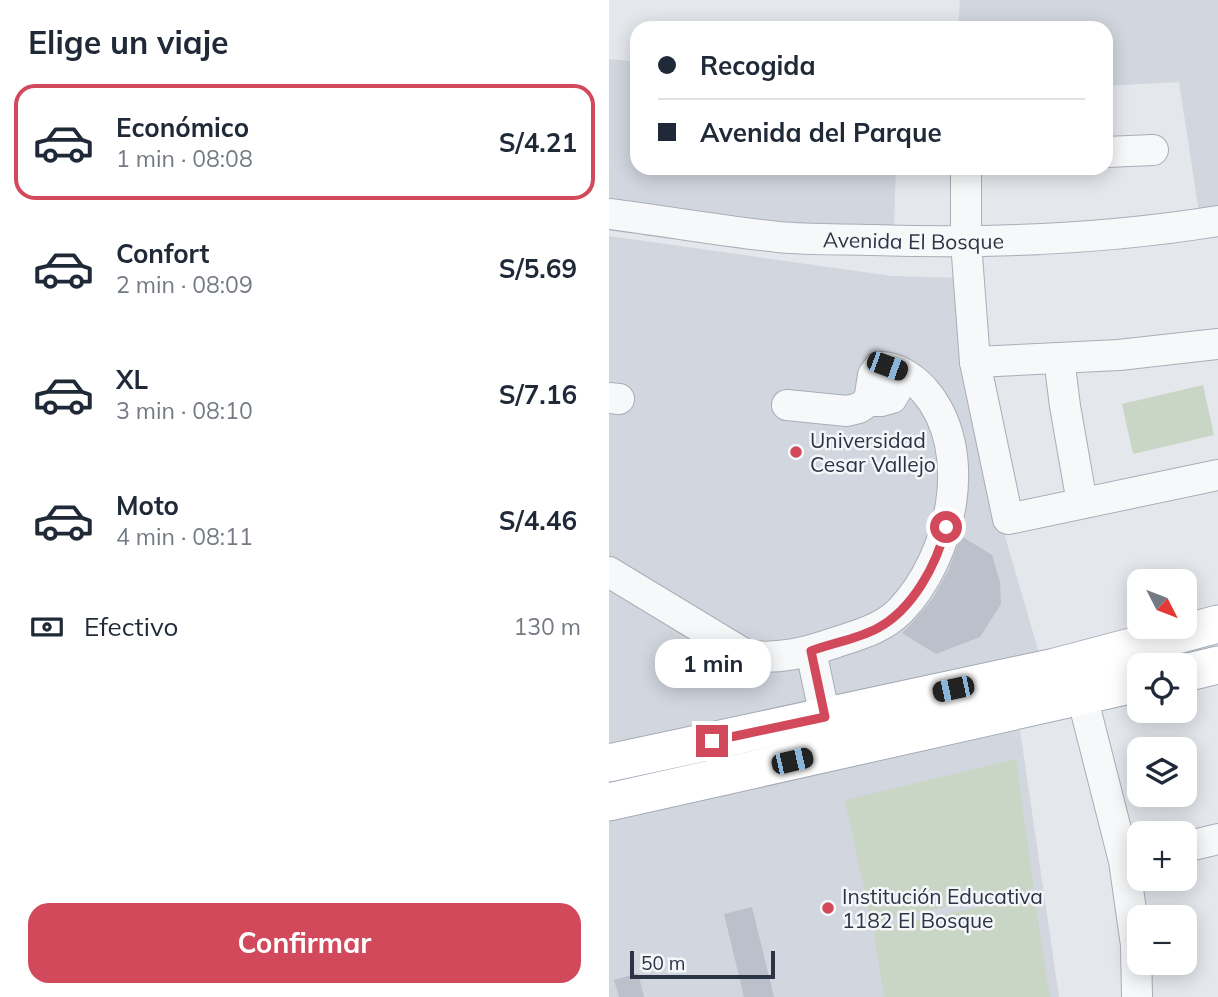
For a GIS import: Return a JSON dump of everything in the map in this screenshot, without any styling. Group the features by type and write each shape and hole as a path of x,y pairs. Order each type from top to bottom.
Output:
{"main road":[{"path":"609,763 1055,667 1218,624"},
{"path":"1197,670 1218,665"},
{"path":"609,802 1127,686"},
{"path":"758,731 766,767"}],"street":[{"path":"1113,152 1153,150"},
{"path":"966,175 966,242 975,362 1008,519 1218,475"},
{"name":"Avenida El Bosque","path":"609,214 779,237 966,242 1108,234 1218,221"},
{"path":"975,362 1172,351 1218,344"},
{"path":"1059,358 1082,503"},
{"path":"609,572 746,655 765,658 811,651 877,629 900,611 923,581 942,546 951,508 952,461 944,424 931,398 920,385 905,375 892,398 869,401 859,408 847,411 787,405"},
{"path":"811,651 825,717"},
{"path":"1082,696 1127,846"},
{"path":"1197,844 1218,839"},
{"path":"1133,891 1137,997"}],"shaded area":[{"path":"960,0 1218,0 1218,210 1199,213 1179,82 1113,86 1113,21 958,21"},
{"path":"609,59 630,61 630,175 896,175 894,225 770,226 609,206"},
{"name":"Universidad Cesar Vallejo","path":"609,236 892,276 961,278 1002,526 1039,653 609,746"},
{"name":"Institución Educativa 1182 El Bosque","path":"1020,730 1059,997 609,997 609,820"}],"green space":[{"path":"1203,385 1214,435 1133,454 1122,404"},
{"path":"1016,759 1034,889 871,922 845,800"},
{"path":"1034,896 1050,997 884,997 873,929"}],"building":[{"path":"961,536 992,555 1000,582 1001,604 980,637 936,654 902,633 933,598 949,569"},
{"path":"752,907 774,997 744,997 724,914"},
{"path":"638,973 644,997 619,997 614,980"}],"place":[{"name":"Universidad Cesar Vallejo","path":"796,452"},
{"name":"Institución Educativa 1182 El Bosque","path":"828,908"}],"route":[{"path":"712,741 825,717 811,651 877,629 900,611 923,581 942,546 946,527"}]}
